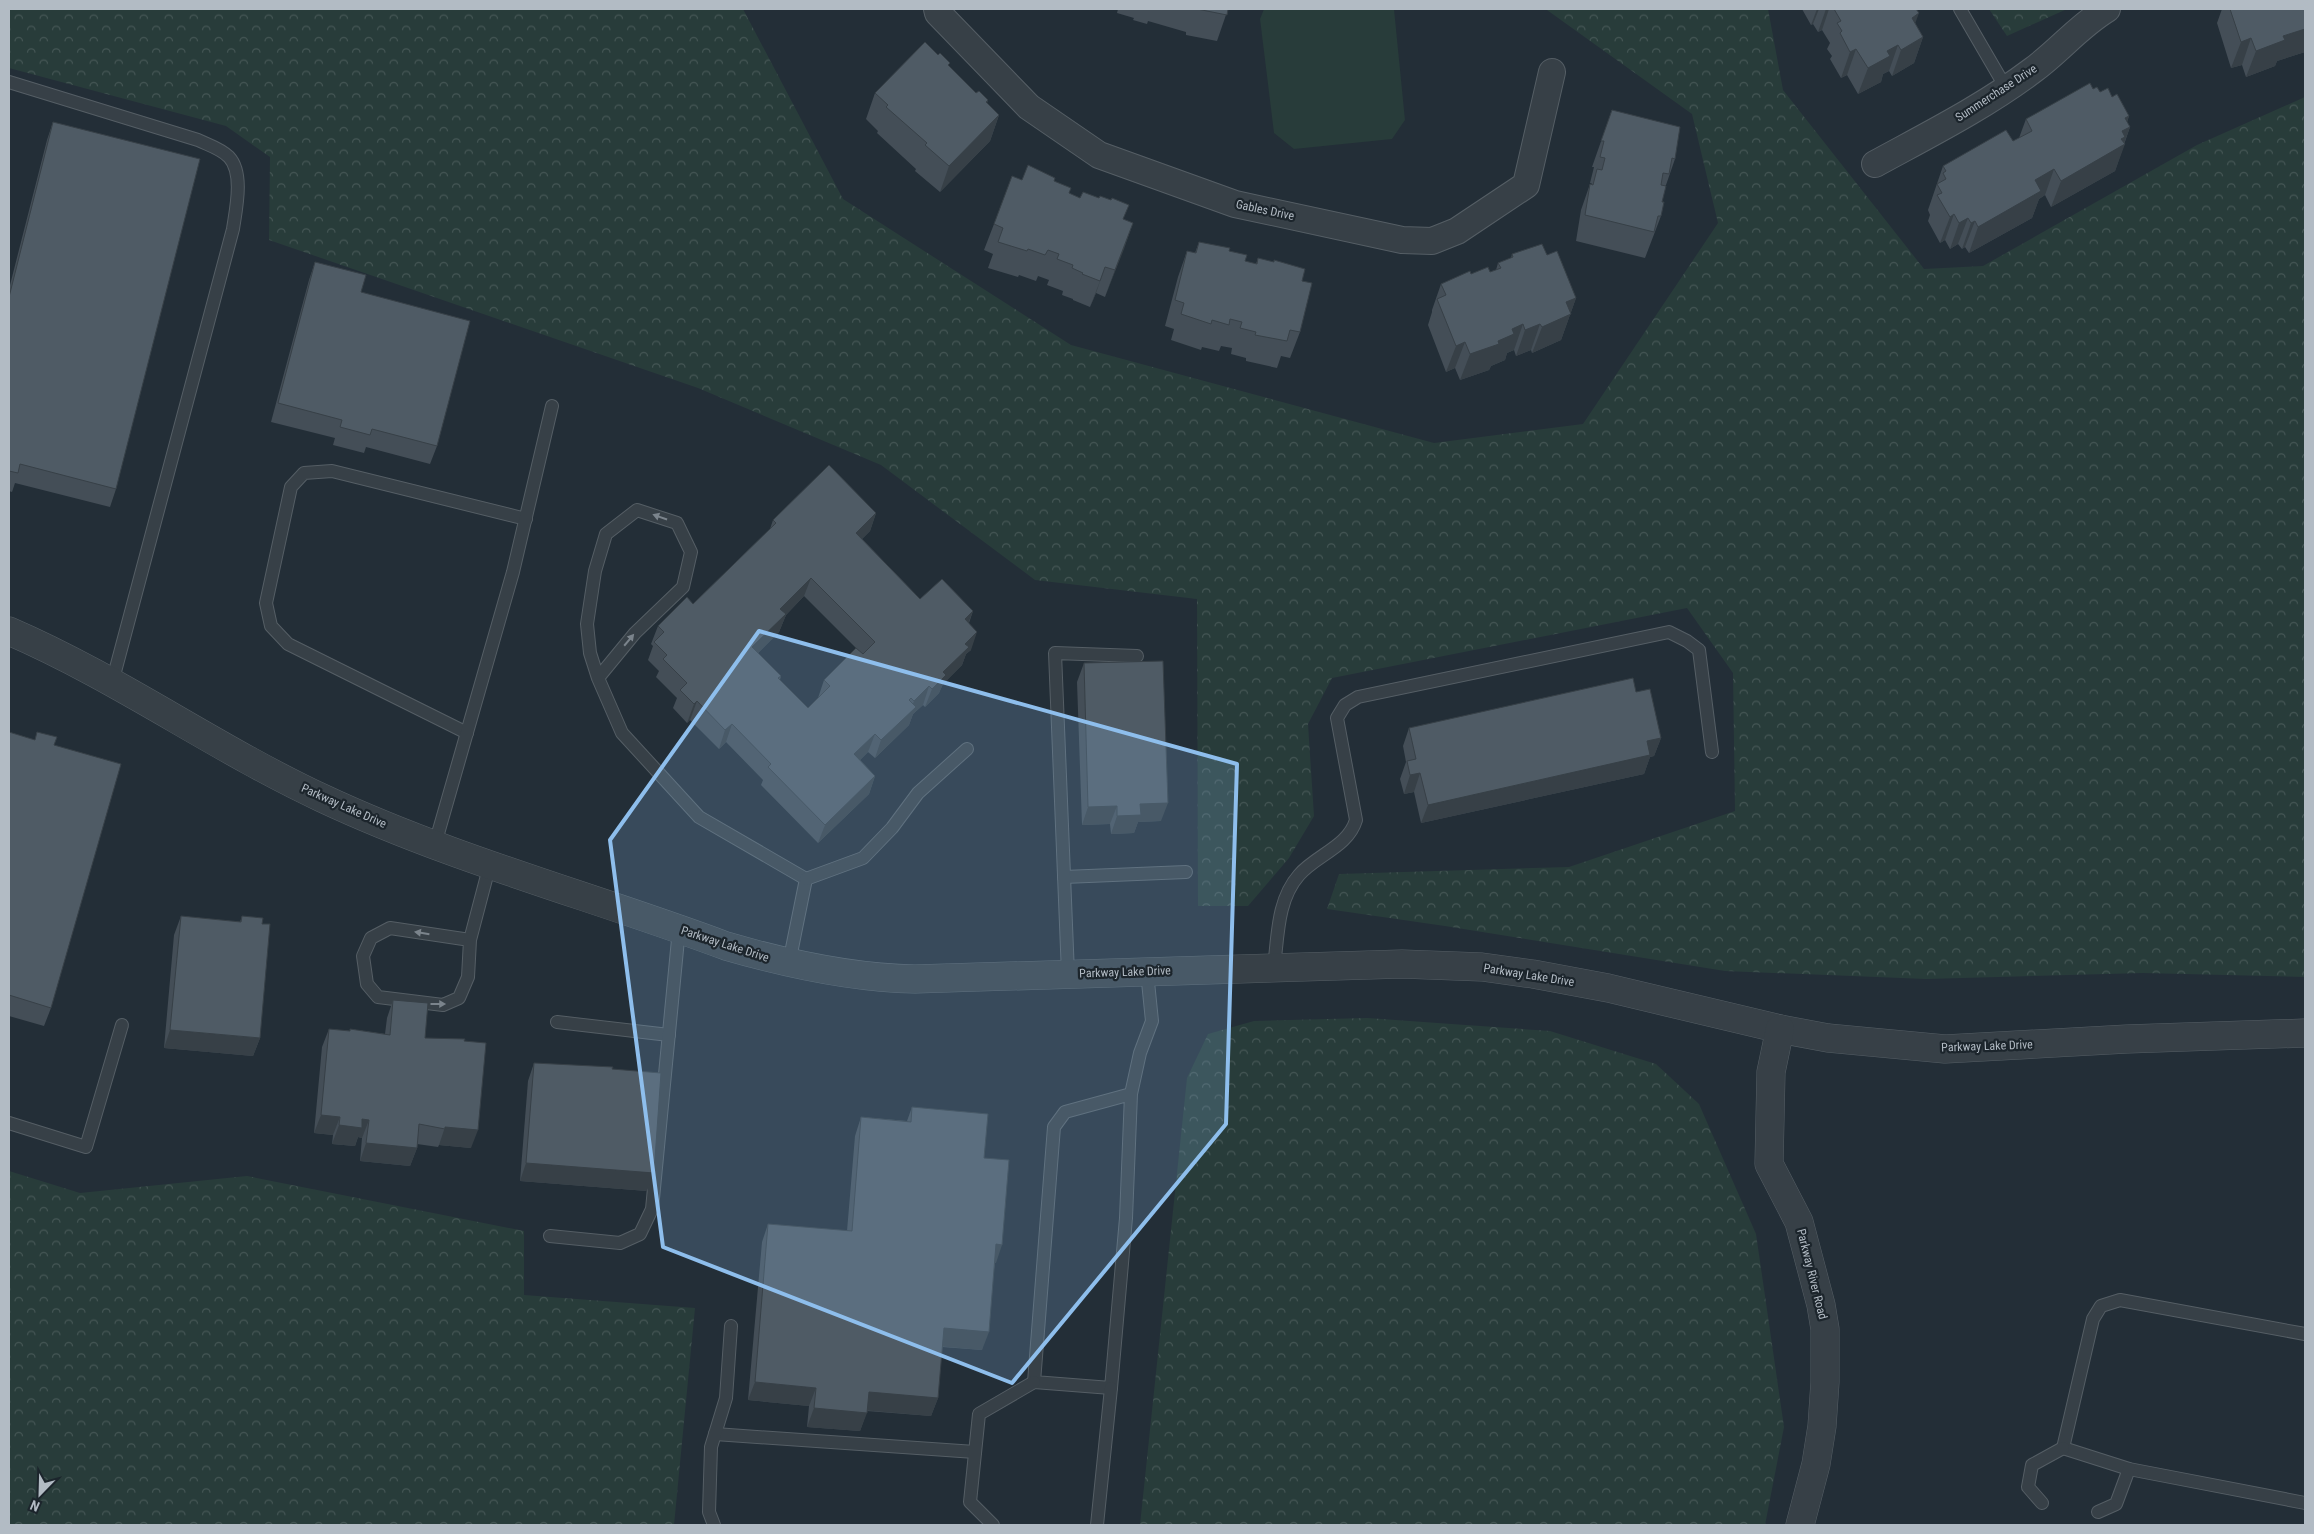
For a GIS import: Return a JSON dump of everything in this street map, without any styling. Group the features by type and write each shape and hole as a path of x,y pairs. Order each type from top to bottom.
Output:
{"street":[{"name":"Gables Drive","path":"937,9 938,13 1029,107 1099,155 1235,204 1402,240 1432,241 1458,231 1526,185 1552,72"},
{"name":"Summerchase Drive","path":"1875,164 1971,111 2034,70 2088,20 2107,9"},
{"name":"Parkway Lake Drive","path":"9,631 112,683 272,774 323,798 435,844 490,864 726,946 789,963 875,978 1402,964 1482,967 1608,988 1780,1029 1828,1038 1945,1049 2127,1039 2305,1033"},
{"name":"Parkway River Road","path":"1780,1029 1771,1072 1769,1164 1799,1222 1821,1305 1825,1329 1825,1382 1822,1426 1816,1464 1800,1525"}],"lane":[{"path":"1960,9 2006,88"},
{"path":"9,82 198,140 220,150 230,158 239,183 233,229 112,683"},
{"path":"435,844 513,572 552,406"},
{"path":"466,733 288,644 271,626 266,603 290,487 304,473 332,471 526,519"},
{"path":"598,678 635,633 683,587 691,552 677,523 637,510 606,534 595,571 587,624 590,653 598,678 622,733 699,817 806,879"},
{"path":"1274,967 1281,907 1299,875 1352,832 1356,820 1337,718 1345,705 1358,697 1669,632 1687,641 1699,650 1712,752"},
{"path":"1068,974 1055,653 1137,656"},
{"path":"806,879 863,858 892,828 918,793 967,749"},
{"path":"470,940 390,928 371,938 363,956 367,984 378,997 443,1006 458,998 468,977 470,940 490,864"},
{"path":"1064,877 1186,872"},
{"path":"789,963 806,879"},
{"path":"550,1236 620,1243 640,1234 652,1209 679,929"},
{"path":"1097,1525 1126,1218 1131,1094 1140,1053 1152,1021 1147,972"},
{"path":"557,1022 669,1036"},
{"path":"9,1123 86,1147 122,1025"},
{"path":"1034,1382 1054,1127 1065,1112 1131,1094"},
{"path":"2063,1448 2093,1319 2101,1306 2120,1300 2305,1334"},
{"path":"714,1525 708,1512 711,1447 726,1398 731,1326"},
{"path":"993,1525 970,1502 979,1414 1034,1382 1111,1388"},
{"path":"715,1434 975,1452"},
{"path":"2042,1503 2028,1488 2032,1465 2063,1448 2129,1468 2305,1503"},
{"path":"2098,1512 2116,1504 2129,1468"}],"highlighted area":[{"path":"759,631 1237,764 1226,1124 1012,1383 663,1247 610,840"}],"green space":[{"path":"9,9 743,9 843,199 1071,345 1434,443 1583,424 1718,223 1692,114 1548,9 1768,9 1783,90 1924,269 1983,266 2197,145 2305,97 2305,977 2143,973 1926,979 1725,971 1327,909 1339,874 1569,867 1735,811 1733,673 1687,608 1332,678 1308,724 1314,816 1289,858 1248,906 1198,906 1197,599 1035,580 881,465 698,388 269,240 270,157 226,126 9,68"},
{"path":"1264,9 1394,9 1405,120 1392,139 1294,149 1274,133 1260,19"},
{"path":"1989,9 2067,9 2007,36"},
{"path":"1367,1018 1550,1031 1656,1064 1699,1104 1756,1234 1784,1427 1765,1525 1140,1525 1187,1078 1208,1034 1254,1021"},
{"path":"9,1171 80,1193 247,1176 524,1231 524,1295 695,1308 674,1525 9,1525"}],"building":[{"path":"1197,9 1228,9 1227,15"},
{"path":"1834,9 1916,9 1919,13 1912,18 1923,37 1901,50 1898,45 1887,51 1890,56 1868,68 1856,49 1850,52 1840,33 1842,31 1837,23 1841,21"},
{"path":"2230,9 2305,9 2305,29 2283,36 2285,40 2256,51 2251,38 2241,42"},
{"path":"925,42 938,55 940,53 950,63 948,65 976,93 979,91 988,100 986,102 999,115 949,166 925,145 927,143 886,107 888,105 875,93"},
{"path":"2090,83 2093,89 2097,87 2100,92 2108,88 2112,97 2117,94 2129,116 2125,118 2130,127 2122,131 2125,137 2121,139 2125,144 2061,181 2054,169 2035,180 2041,191 1978,227 1975,221 1971,223 1968,218 1959,223 1954,214 1950,217 1937,195 1942,193 1937,184 1946,179 1943,173 1946,171 1943,166 2006,130 2013,141 2032,131 2026,119"},
{"path":"1612,110 1680,127 1675,159 1672,158 1669,174 1663,173 1661,185 1666,186 1662,202 1664,202 1661,216 1658,216 1654,232 1585,215 1590,184 1593,185 1597,169 1602,170 1605,158 1600,157 1604,141 1601,141"},
{"path":"53,122 200,159 116,489 20,464 18,473 9,471 9,297"},
{"path":"1028,165 1055,178 1054,181 1071,188 1069,193 1080,198 1083,192 1099,198 1100,196 1111,200 1112,198 1129,205 1123,219 1133,223 1115,270 1105,267 1100,281 1082,274 1072,268 1073,265 1057,259 1059,254 1048,250 1045,255 998,242 1003,228 994,224 1012,176 1022,180"},
{"path":"1199,242 1230,248 1229,251 1247,255 1245,261 1257,264 1258,258 1274,262 1274,260 1305,269 1302,281 1312,283 1300,332 1290,330 1287,341 1255,335 1256,332 1240,328 1242,322 1230,319 1229,325 1212,320 1211,324 1181,314 1184,303 1175,300 1187,251 1196,253"},
{"path":"1542,244 1547,255 1557,251 1576,298 1566,302 1571,314 1542,327 1540,324 1525,330 1523,324 1512,329 1514,334 1498,341 1499,344 1470,354 1465,342 1456,346 1437,299 1446,295 1441,284 1470,271 1471,274 1488,267 1490,272 1501,268 1498,263 1513,257 1512,254"},
{"path":"315,262 366,275 361,292 470,321 437,446 372,429 370,435 340,427 342,420 278,403"},
{"path":"829,465 876,513 856,533 920,599 942,579 973,611 965,619 977,632 965,644 969,647 943,672 946,675 932,689 929,686 914,701 911,698 909,700 916,707 881,740 875,734 854,754 875,776 825,825 768,767 771,764 732,724 725,730 697,701 694,704 680,690 687,683 663,659 667,655 654,642 664,632 658,626 687,597 693,604 776,523 773,520","holes":["811,578 875,642 863,654 856,648 824,680 830,686 808,708 778,678 781,676 752,647 786,614 780,609"]},
{"path":"1163,661 1168,803 1140,804 1141,815 1117,816 1117,806 1088,807 1084,663"},
{"path":"1633,678 1636,692 1650,689 1661,738 1647,741 1650,755 1428,805 1420,773 1410,775 1407,761 1416,759 1409,728"},
{"path":"9,732 35,740 37,732 57,737 54,745 121,764 51,1008 9,995"},
{"path":"181,916 241,922 242,916 263,918 262,924 270,924 260,1038 170,1030"},
{"path":"393,1000 428,1003 425,1038 465,1039 464,1041 486,1043 478,1130 445,1127 445,1129 419,1124 417,1148 366,1143 369,1120 362,1119 362,1128 339,1125 340,1117 321,1115 329,1029 350,1031 350,1029 390,1035"},
{"path":"534,1063 613,1067 612,1069 661,1073 654,1173 526,1163"},
{"path":"912,1107 988,1114 984,1158 1009,1160 1002,1245 996,1244 989,1332 944,1328 938,1398 869,1392 867,1413 814,1408 816,1388 755,1382 768,1224 852,1231 861,1117 911,1122"}]}
